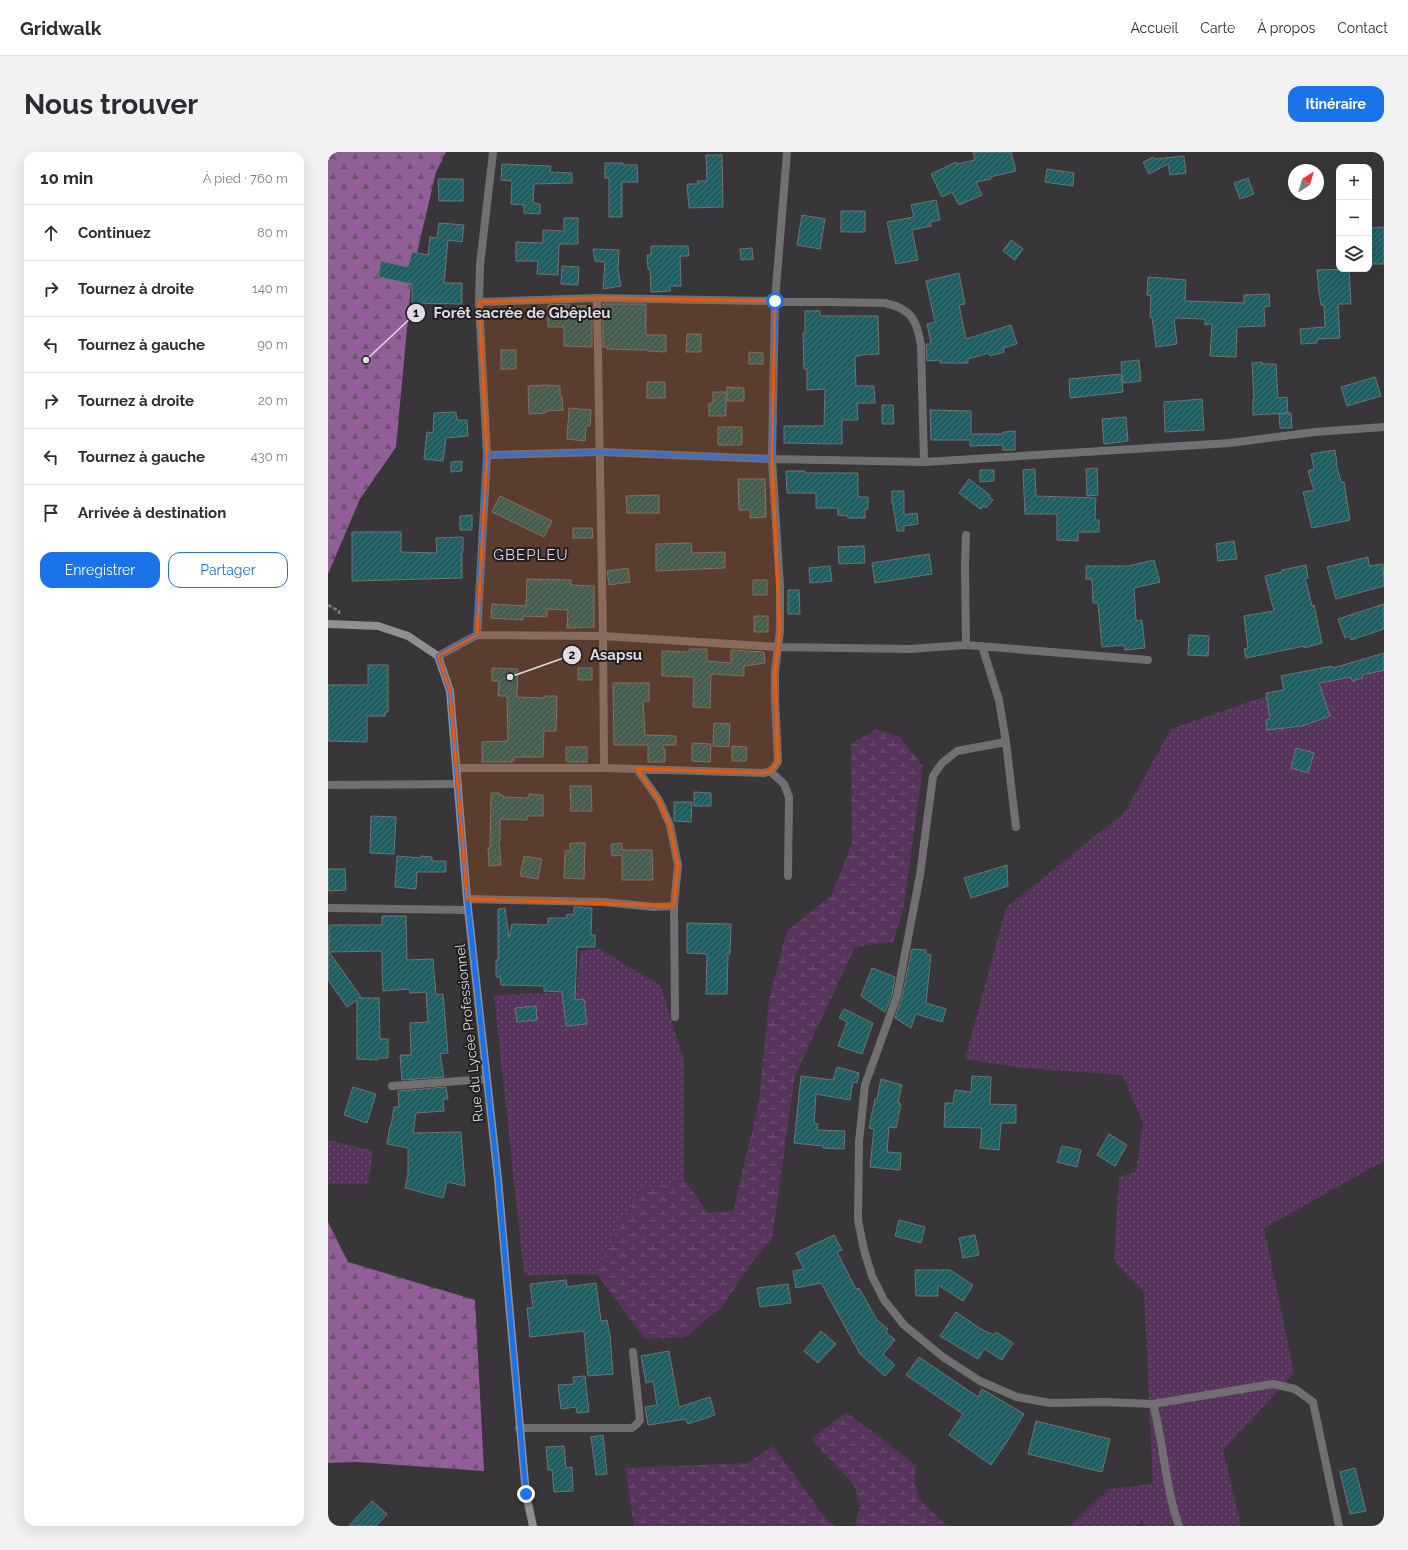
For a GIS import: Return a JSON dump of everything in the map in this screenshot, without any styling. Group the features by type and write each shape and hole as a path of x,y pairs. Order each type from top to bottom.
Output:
{"main road":[{"path":"328,624 378,626 408,636 438,656"},
{"name":"Rue du Lycée Professionnel","path":"438,656 450,691 468,910 498,1179 519,1428 526,1494 533,1526"}],"street":[{"path":"477,635 487,455 479,302 480,265 493,152"},
{"path":"457,768 604,768 764,773 771,772 775,768 778,761 775,672 780,630 780,588 772,459 775,301 787,152"},
{"path":"479,302 597,298 885,303 896,305 908,312 918,329 921,346 924,462"},
{"path":"597,298 604,768"},
{"path":"487,455 600,452 772,459 924,462 1230,443 1315,432 1384,427"},
{"path":"966,535 966,645"},
{"path":"438,656 477,635 603,636 778,647 909,650 966,645 1148,660"},
{"path":"982,646 999,700 1006,742 1016,827"},
{"path":"1006,742 957,752 942,763 933,776 920,875 896,996 865,1085 859,1142 858,1220 864,1250 872,1276 884,1300 904,1325 944,1357 980,1381 1016,1397 1050,1403 1104,1402 1153,1404 1273,1384 1295,1388 1313,1402 1339,1526"},
{"path":"637,769 659,800 670,825 678,865 674,906 675,1017"},
{"path":"771,772 784,784 789,797 788,876"},
{"path":"328,785 458,784"},
{"path":"467,898 604,902 654,907 674,906"},
{"path":"328,908 468,910"},
{"path":"392,1086 486,1079"},
{"path":"519,1428 632,1428 640,1420 633,1352"},
{"path":"1153,1404 1163,1446 1172,1508 1179,1526"}],"highlighted area":[{"path":"597,298 775,301 772,459 780,630 775,672 778,761 771,772 764,773 637,769 659,800 670,825 678,865 674,906 467,899 450,691 438,656 477,635 487,455 479,302"}],"green space":[{"path":"328,152 446,152 436,172 412,274 396,447 360,499 328,574"},
{"path":"1384,655 1384,1161 1264,1228 1294,1373 1223,1450 1241,1526 1144,1526 1143,1520 1136,1526 1070,1526 1109,1489 1153,1484 1144,1292 1114,1261 1119,1177 1136,1172 1143,1122 1122,1075 1023,1068 965,1059 1006,908 1125,812 1171,729"},
{"path":"877,729 900,737 923,766 903,911 893,942 855,947 795,1075 772,1239 755,1258 722,1307 685,1337 645,1339 597,1274 620,1223 641,1191 684,1179 708,1213 733,1211 759,1102 769,998 787,931 831,896 852,843 851,744"},
{"path":"599,949 661,986 684,1061 684,1179 641,1191 620,1223 597,1274 524,1275 494,995 577,992 580,951"},
{"path":"328,1140 373,1151 368,1184 328,1184"},
{"path":"328,1222 348,1262 475,1300 484,1471 357,1462 328,1463"},
{"path":"846,1412 916,1465 914,1482 920,1500 947,1526 855,1526 860,1506 854,1485 811,1439"},
{"path":"773,1446 827,1520 835,1526 634,1526 625,1468 748,1463"}],"building":[{"path":"973,152 1011,152 1016,171 976,182 982,195 959,205 952,192 942,197 931,174 956,162 957,164 975,160"},
{"path":"706,155 722,155 723,207 689,208 687,184 698,184 697,181 707,181"},
{"path":"1184,156 1186,173 1170,175 1168,164 1149,174 1143,162 1154,157 1155,159"},
{"path":"605,163 637,165 638,182 622,182 622,217 609,217 609,178 605,178"},
{"path":"502,164 551,166 550,172 572,173 572,183 534,184 533,203 540,204 540,214 524,213 524,205 511,204 512,181 501,180"},
{"path":"1047,169 1074,173 1073,186 1045,182"},
{"path":"1248,178 1254,194 1240,199 1234,183"},
{"path":"438,179 463,179 463,201 439,201"},
{"path":"936,200 940,220 930,222 931,226 912,230 918,260 896,264 887,222 914,217 911,205"},
{"path":"841,211 865,211 865,232 841,232"},
{"path":"802,215 825,219 820,249 797,245"},
{"path":"564,218 578,218 578,244 559,244 558,275 537,274 538,261 516,261 516,242 543,243 543,230 564,231"},
{"path":"439,223 464,225 462,242 448,240 444,283 462,283 462,304 412,303 412,284 378,277 381,261 408,267 412,252 428,255 430,237 437,238"},
{"path":"1384,227 1384,264 1372,264 1372,228"},
{"path":"1011,240 1023,249 1015,260 1003,251"},
{"path":"651,246 688,246 689,256 680,256 681,286 670,286 670,291 651,292 650,269 648,269 647,255 651,255"},
{"path":"752,248 753,259 741,260 740,249"},
{"path":"593,249 619,250 618,269 621,286 603,289 605,262 595,261"},
{"path":"562,266 579,267 578,285 561,284"},
{"path":"1336,269 1336,272 1349,272 1351,304 1338,304 1340,338 1317,339 1317,343 1301,344 1300,329 1325,327 1324,305 1321,305 1317,270"},
{"path":"959,273 965,304 959,305 966,339 1011,325 1017,344 1003,348 1004,352 990,356 989,353 968,359 968,363 940,363 940,360 927,361 926,344 931,344 927,324 935,322 926,281"},
{"path":"1148,277 1186,280 1185,301 1244,303 1244,295 1269,294 1270,306 1264,307 1265,326 1237,327 1236,357 1210,356 1212,324 1205,325 1205,319 1174,318 1177,344 1156,347 1152,317 1150,317 1151,296 1147,295"},
{"path":"569,304 569,306 592,306 592,347 564,346 564,327 548,327 548,305"},
{"path":"603,304 646,304 646,335 666,335 666,352 607,349 607,347 603,347"},
{"path":"805,311 820,311 820,316 878,316 879,354 855,356 856,386 874,386 875,403 857,403 858,420 842,420 842,444 784,443 784,426 824,426 825,389 807,390 807,369 804,369 803,333 805,333"},
{"path":"687,334 701,334 701,352 686,352"},
{"path":"501,350 516,350 516,369 501,369"},
{"path":"749,352 763,353 763,364 749,364"},
{"path":"1139,360 1141,381 1123,383 1121,362"},
{"path":"1262,362 1262,364 1276,364 1278,398 1287,397 1288,413 1253,415 1254,399 1252,363"},
{"path":"1121,374 1123,392 1070,398 1069,379"},
{"path":"1375,377 1381,396 1347,406 1341,387"},
{"path":"647,382 665,382 665,398 647,398"},
{"path":"528,386 560,386 560,396 562,396 563,410 529,414"},
{"path":"727,387 744,388 744,401 727,401"},
{"path":"713,392 726,392 726,416 709,416 709,403 713,403"},
{"path":"1202,399 1204,430 1165,432 1164,402"},
{"path":"882,405 893,405 894,424 882,424"},
{"path":"569,408 591,410 590,426 586,426 585,441 567,439"},
{"path":"930,410 971,411 971,434 1003,434 1003,432 1015,431 1015,450 1003,450 1003,445 970,446 970,440 931,440"},
{"path":"456,412 457,420 467,420 468,436 446,438 443,461 424,459 427,432 433,433 434,413"},
{"path":"1291,413 1292,428 1280,428 1279,414"},
{"path":"1126,417 1128,441 1104,444 1102,419"},
{"path":"718,427 742,427 742,445 718,445"},
{"path":"1335,450 1336,463 1341,482 1344,482 1350,520 1312,528 1303,492 1314,490 1308,471 1314,469 1311,454"},
{"path":"462,461 462,471 451,472 451,462"},
{"path":"1097,468 1098,495 1087,496 1086,469"},
{"path":"1035,469 1036,496 1096,498 1095,520 1099,520 1099,532 1078,532 1078,541 1057,540 1057,514 1025,514 1023,470"},
{"path":"980,470 994,470 994,481 980,482"},
{"path":"786,471 805,471 805,473 858,473 858,497 868,497 868,509 865,509 865,518 848,518 848,516 838,515 838,508 816,508 816,493 787,493"},
{"path":"738,479 765,479 766,517 750,518 750,510 739,510"},
{"path":"969,479 990,495 989,497 993,500 986,508 984,506 981,509 959,493"},
{"path":"892,491 904,491 904,515 917,513 918,524 904,526 904,531 897,531 892,504"},
{"path":"659,495 659,513 627,513 626,496"},
{"path":"500,496 552,521 544,537 492,512"},
{"path":"472,515 472,530 460,530 460,516"},
{"path":"573,528 592,528 593,538 573,538"},
{"path":"352,532 401,532 401,552 437,553 436,538 463,537 462,578 352,581"},
{"path":"1234,541 1237,559 1218,561 1216,544"},
{"path":"691,543 692,553 725,552 725,568 656,571 656,544"},
{"path":"864,546 865,563 839,564 838,547"},
{"path":"929,554 932,574 875,583 872,563"},
{"path":"1368,557 1369,566 1383,564 1384,586 1336,599 1327,567"},
{"path":"1154,560 1160,582 1134,588 1136,621 1142,620 1145,648 1125,650 1124,645 1102,647 1098,603 1093,603 1092,579 1086,579 1086,566 1128,566"},
{"path":"1306,565 1308,578 1305,578 1312,606 1314,605 1322,643 1304,648 1304,646 1246,658 1244,649 1248,648 1244,616 1274,611 1265,576 1282,572 1282,570"},
{"path":"830,566 832,581 810,583 809,568"},
{"path":"628,568 630,582 609,585 607,571"},
{"path":"527,579 571,580 571,585 594,586 594,627 567,628 568,610 547,609 547,617 523,616 523,620 491,618 492,604 526,606"},
{"path":"753,580 767,580 767,595 753,595"},
{"path":"788,590 799,590 800,614 788,614"},
{"path":"1384,604 1384,629 1351,640 1350,636 1345,638 1338,619"},
{"path":"754,616 768,616 768,632 754,632"},
{"path":"1189,635 1209,636 1208,656 1188,655"},
{"path":"689,649 707,649 707,661 731,663 731,650 764,652 765,663 744,666 744,676 711,674 710,708 693,707 694,677 662,676 662,651 689,652"},
{"path":"1384,653 1384,670 1362,675 1363,678 1352,681 1351,677 1319,683 1330,716 1302,726 1267,730 1266,720 1270,719 1266,693 1284,690 1281,676 1332,666 1333,668"},
{"path":"368,665 388,665 388,712 385,712 385,716 367,716 367,742 328,741 328,685 368,685"},
{"path":"492,668 518,669 517,697 545,698 545,696 557,696 556,731 544,731 543,757 514,757 514,762 482,762 482,742 508,741 507,696 498,696 499,681 492,681"},
{"path":"578,668 592,668 592,680 578,680"},
{"path":"613,683 649,683 649,701 643,701 645,735 676,736 676,745 663,745 663,749 665,749 665,762 648,762 648,745 614,745"},
{"path":"714,723 730,724 729,747 713,746"},
{"path":"692,743 711,744 710,762 692,761"},
{"path":"732,746 747,747 746,761 732,761"},
{"path":"566,747 587,747 587,762 566,762"},
{"path":"1296,748 1314,753 1308,773 1291,768"},
{"path":"570,786 591,786 592,811 571,811"},
{"path":"694,792 711,793 711,806 694,806"},
{"path":"491,793 499,793 499,795 503,795 503,797 529,798 529,794 543,795 543,816 527,816 527,820 500,819 499,842 501,865 489,866 488,848 490,848"},
{"path":"674,802 692,802 691,822 674,821"},
{"path":"371,816 396,817 394,854 370,853"},
{"path":"570,843 585,843 584,879 564,878 565,851 570,851"},
{"path":"622,843 622,850 652,850 653,880 622,880 622,855 612,856 611,844"},
{"path":"397,856 421,858 421,856 432,857 432,861 446,861 446,872 417,872 416,889 395,887"},
{"path":"524,856 542,859 538,879 520,876"},
{"path":"1007,865 1008,886 971,898 964,878"},
{"path":"328,869 345,869 346,890 328,891"},
{"path":"574,907 592,908 591,935 595,935 595,947 577,947 575,1000 584,999 587,1024 566,1026 562,992 544,991 544,986 501,985 500,977 496,977 496,960 498,960 498,909 505,908 509,938 512,924 548,925 548,918 567,918 567,914 574,915"},
{"path":"382,916 406,916 407,960 433,959 436,995 443,994 448,1053 440,1054 444,1077 402,1080 400,1055 411,1055 410,1023 428,1022 426,992 410,993 409,989 383,991 382,951 329,952 361,997 359,998 379,998 380,1039 388,1039 388,1058 378,1058 378,1060 357,1059 357,1000 347,1007 328,980 329,925 382,925"},
{"path":"687,923 731,924 730,954 728,954 727,994 706,994 707,954 687,953"},
{"path":"912,949 926,950 926,954 931,955 926,1003 946,1009 942,1022 916,1014 911,1028 895,1018 902,997"},
{"path":"872,968 895,977 892,995 885,1012 861,996"},
{"path":"536,1006 537,1020 517,1022 515,1008"},
{"path":"844,1009 873,1023 862,1054 838,1046 847,1022 839,1018"},
{"path":"837,1067 859,1073 857,1083 853,1082 850,1100 816,1094 814,1123 818,1124 817,1130 845,1131 844,1149 823,1148 823,1146 794,1143 801,1076 833,1080"},
{"path":"972,1076 991,1077 990,1104 1016,1105 1016,1123 1001,1123 999,1150 980,1148 982,1128 944,1127 945,1103 953,1103 955,1090 971,1092"},
{"path":"881,1079 902,1085 898,1103 901,1104 896,1128 889,1127 887,1152 901,1153 900,1170 870,1167 874,1129 869,1128"},
{"path":"353,1087 376,1094 367,1123 344,1115"},
{"path":"446,1087 448,1099 443,1099 444,1111 416,1113 413,1133 461,1132 465,1186 447,1182 443,1198 405,1188 408,1174 408,1148 387,1144 394,1107 399,1107 398,1091"},
{"path":"1109,1134 1127,1145 1115,1166 1097,1155"},
{"path":"1062,1146 1081,1150 1077,1167 1057,1162"},
{"path":"899,1220 925,1227 921,1243 895,1236"},
{"path":"834,1235 842,1250 837,1252 856,1289 859,1288 877,1320 888,1329 886,1332 895,1340 883,1354 895,1365 885,1376 860,1354 821,1283 796,1288 793,1271 804,1269 796,1253"},
{"path":"975,1235 979,1255 963,1258 959,1238"},
{"path":"915,1270 950,1270 973,1285 963,1301 938,1285 938,1296 916,1296"},
{"path":"566,1280 567,1287 596,1283 601,1321 607,1320 610,1335 613,1374 588,1376 584,1331 530,1337 527,1308 533,1308 530,1284"},
{"path":"788,1284 791,1303 760,1307 757,1288"},
{"path":"956,1312 981,1329 994,1335 996,1332 1013,1343 1002,1360 984,1349 978,1359 940,1336"},
{"path":"821,1331 836,1344 818,1363 804,1351"},
{"path":"669,1351 679,1407 710,1397 715,1415 688,1424 686,1419 648,1425 645,1407 657,1405 653,1381 646,1383 641,1356"},
{"path":"919,1357 978,1397 982,1389 1024,1414 991,1465 949,1435 963,1414 906,1375"},
{"path":"585,1376 589,1412 577,1413 576,1407 561,1409 558,1385 574,1384 573,1377"},
{"path":"1036,1421 1110,1439 1102,1472 1028,1454"},
{"path":"603,1435 607,1474 596,1475 591,1437"},
{"path":"564,1446 566,1468 572,1467 573,1491 554,1492 552,1470 548,1470 546,1447"},
{"path":"1355,1468 1366,1511 1350,1514 1340,1472"},
{"path":"372,1501 387,1514 376,1526 349,1526"}],"place":[{"name":"Forêt sacrée de Gbêpleu","path":"366,360"},
{"name":"Asapsu","path":"510,677"}],"district":[{"name":"GBEPLEU","path":"531,555"}],"route":[{"path":"526,1494 498,1179 467,898 450,691 438,656 477,635 487,455 600,452 772,459 775,301"}]}
